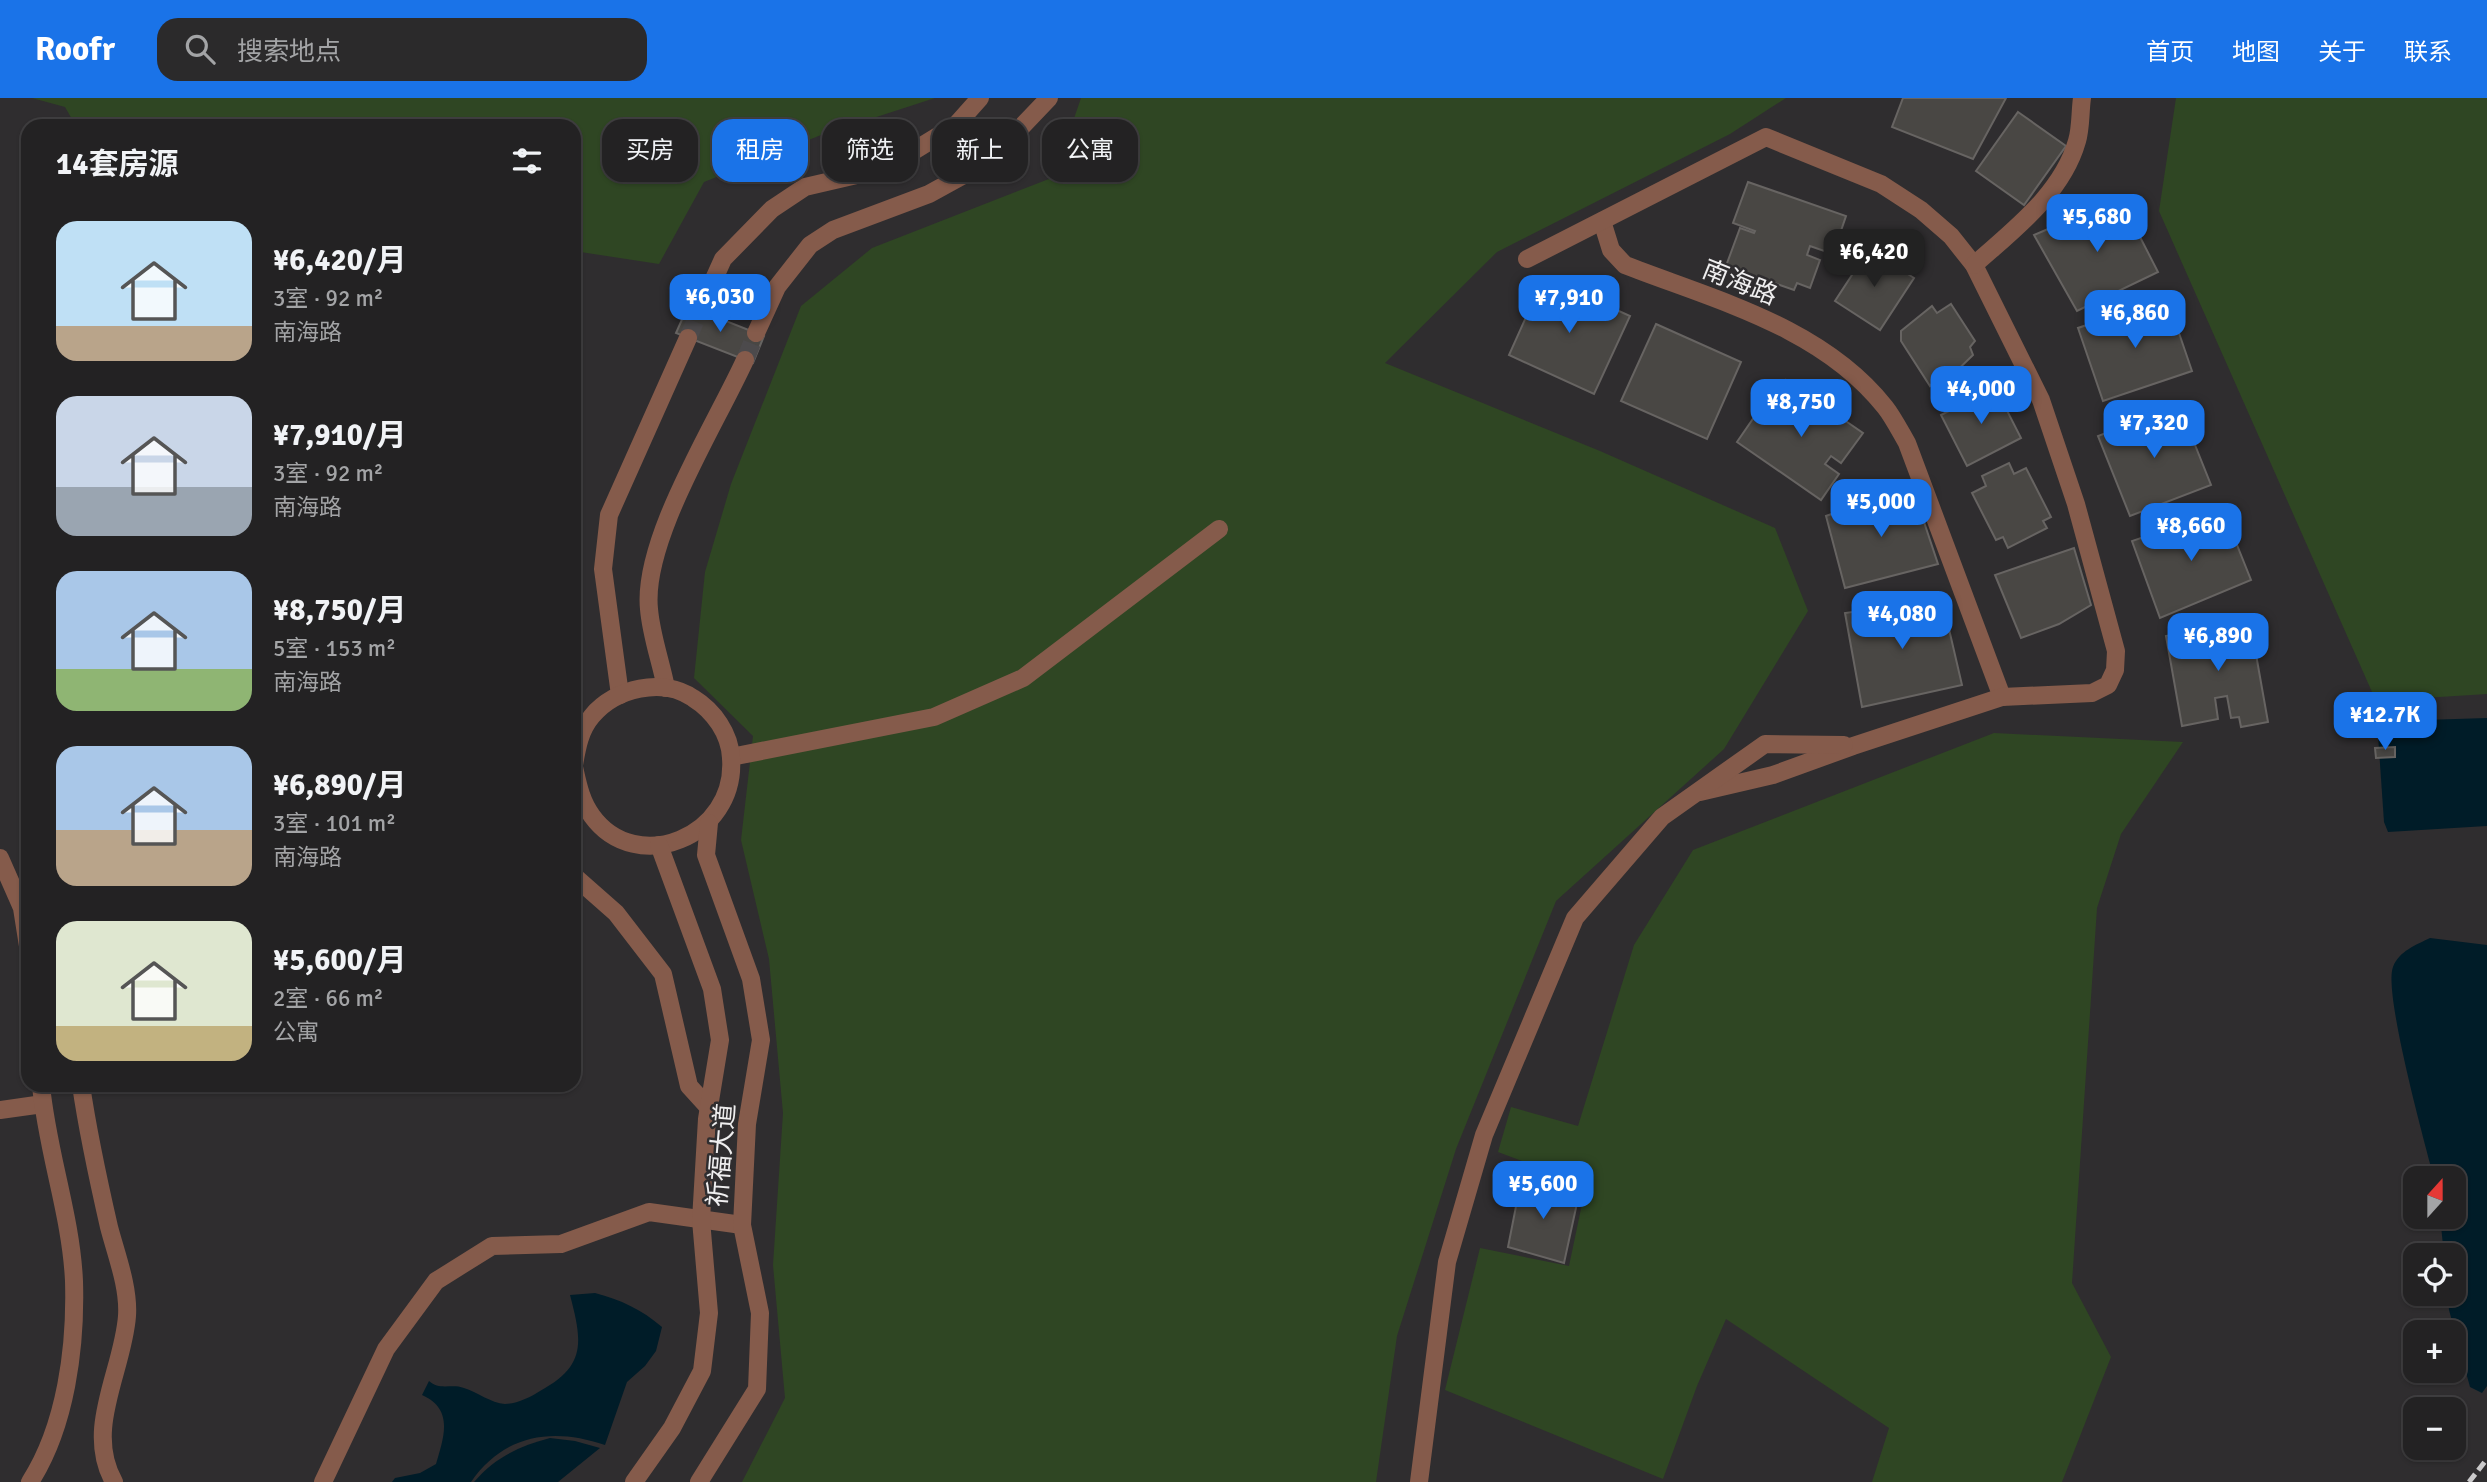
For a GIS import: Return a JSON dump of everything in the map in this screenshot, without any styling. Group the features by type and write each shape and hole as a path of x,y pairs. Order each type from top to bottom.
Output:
{"street":[{"path":"700,310 723,259 772,209 805,187 861,174 907,155 956,125 980,98"},
{"path":"756,333 777,286 810,245 833,230 929,194 989,161 1049,98"},
{"path":"1974,265 2026,218 2059,181 2077,141 2082,98"},
{"path":"1527,259 1766,137 1881,184 1951,236 1974,265 2041,400 2076,504 2116,651 2115,670 2108,685 2092,693 2002,697 1773,775 1700,792"},
{"name":"南海路","path":"1602,221 1611,250 1625,265 1784,328 1855,376 1885,407 1907,443 2002,697"},
{"path":"620,695 603,569 608,515 688,338"},
{"path":"666,688 648,608 651,572 659,541 744,360"},
{"path":"732,757 934,717 1023,678 1219,529"},
{"path":"581,797 594,818 615,836 642,844 659,845 686,838 709,823 725,800 733,774 731,746 719,722 692,697 666,688 639,688 620,695 583,716"},
{"path":"1419,1482 1447,1262 1484,1135 1576,918 1662,817 1765,744 1853,746"},
{"name":"祈福大道","path":"699,1482 757,1389 760,1313 742,1225 747,1124 761,1040 751,979 706,855 709,823"},
{"name":"祈福大道","path":"634,1482 672,1428 702,1371 709,1312 701,1220 709,1108 720,1040 712,989 659,845"},
{"path":"0,858 21,906"},
{"path":"581,882 616,913 663,974 689,1086 709,1108"},
{"path":"30,1482 54,1435 69,1363 74,1280 42,1092"},
{"path":"82,1092 90,1147 123,1283 127,1315 104,1414 106,1466 114,1482"},
{"path":"0,1110 43,1104"},
{"path":"323,1482 386,1349 436,1281 492,1246 561,1244 649,1212 742,1225"}],"green space":[{"path":"32,98 935,98 870,119 822,119 822,135 808,140 808,119 712,119 712,179 704,182 659,264 581,252 581,119 72,119 65,107"},
{"path":"1081,98 1786,98 1730,134 1497,252 1385,363 1600,451 1775,528 1808,611 1724,749 1556,901 1456,1149 1397,1336 1376,1482 742,1482 785,1398 773,1265 783,1113 769,959 741,840 753,736 694,678 705,572 731,484 801,306 872,248 1042,182 1138,182 1138,119 1074,119"},
{"path":"2176,98 2487,98 2487,694 2376,701 2159,211"},
{"path":"1994,733 2183,742 2121,834 2097,908 2072,1283 2111,1357 2062,1482 1872,1482 1889,1428 1726,1319 1697,1386 1663,1479 1445,1390 1480,1248 1569,1266 1586,1185 1498,1152 1511,1107 1578,1126 1634,945 1693,850"}],"water":[{"path":"2487,718 2487,826 2388,832 2384,822 2378,735 2393,721"},
{"path":"2430,938 2487,945 2487,1386 2482,1393 2470,1387 2466,1372 2466,1320 2452,1320 2449,1306 2466,1306 2466,1243 2443,1243 2441,1229 2466,1229 2466,1166 2431,1166 2406,1069 2394,1006 2393,967 2399,957"},
{"path":"595,1293 630,1306 662,1327 656,1351 645,1366 627,1382 605,1445 567,1436 548,1436 514,1444 484,1466 471,1482 392,1482 395,1478 420,1473 436,1464 444,1425 439,1408 422,1395 429,1381 437,1386 464,1388 505,1404 532,1396 555,1382 573,1362 578,1339 570,1295"},
{"path":"550,1438 600,1448 558,1482 474,1482 509,1454"}],"building":[{"path":"1903,98 2006,98 1973,159 1892,127"},
{"path":"2018,112 2066,146 2024,205 1976,171"},
{"path":"1748,182 1846,216 1833,254 1810,246 1807,255 1820,260 1810,288 1797,283 1794,290 1726,266 1740,228 1754,233 1755,231 1733,223"},
{"path":"2120,198 2158,272 2077,311 2034,235"},
{"path":"1869,249 1914,278 1880,330 1835,301"},
{"path":"1544,277 1630,316 1594,394 1509,355"},
{"path":"2167,298 2192,371 2103,401 2078,328"},
{"path":"1951,304 1975,341 1970,347 1973,355 1944,383 1938,377 1930,386 1901,341 1901,331 1932,306 1937,313"},
{"path":"688,306 764,336 753,363 676,333"},
{"path":"1656,324 1741,362 1707,439 1621,401"},
{"path":"1786,380 1863,433 1841,463 1831,456 1825,464 1839,474 1821,500 1737,442 1759,410 1773,421 1777,416 1766,408"},
{"path":"1995,387 2021,438 1967,466 1941,415"},
{"path":"2179,405 2211,485 2130,516 2098,436"},
{"path":"2009,463 2014,474 2026,468 2051,517 2043,521 2047,528 2008,548 2003,537 1996,540 1972,493 1986,486 1982,476"},
{"path":"1912,486 1938,564 1845,588 1826,516"},
{"path":"2223,510 2251,580 2160,618 2132,541"},
{"path":"2074,548 2091,605 2059,624 2021,638 1995,575"},
{"path":"1942,599 1962,685 1862,707 1845,613"},
{"path":"2249,615 2268,722 2241,727 2239,717 2231,718 2227,696 2215,698 2218,719 2182,726 2166,636 2203,629 2205,640 2216,639 2213,621"},
{"path":"2395,747 2395,757 2376,758 2375,748"},
{"path":"1521,1181 1579,1194 1564,1263 1508,1247"}],"tunnel":[{"path":"688,338 700,310"},
{"path":"745,360 756,333"}],"railway":[{"path":"2469,1482 2487,1459"}]}
